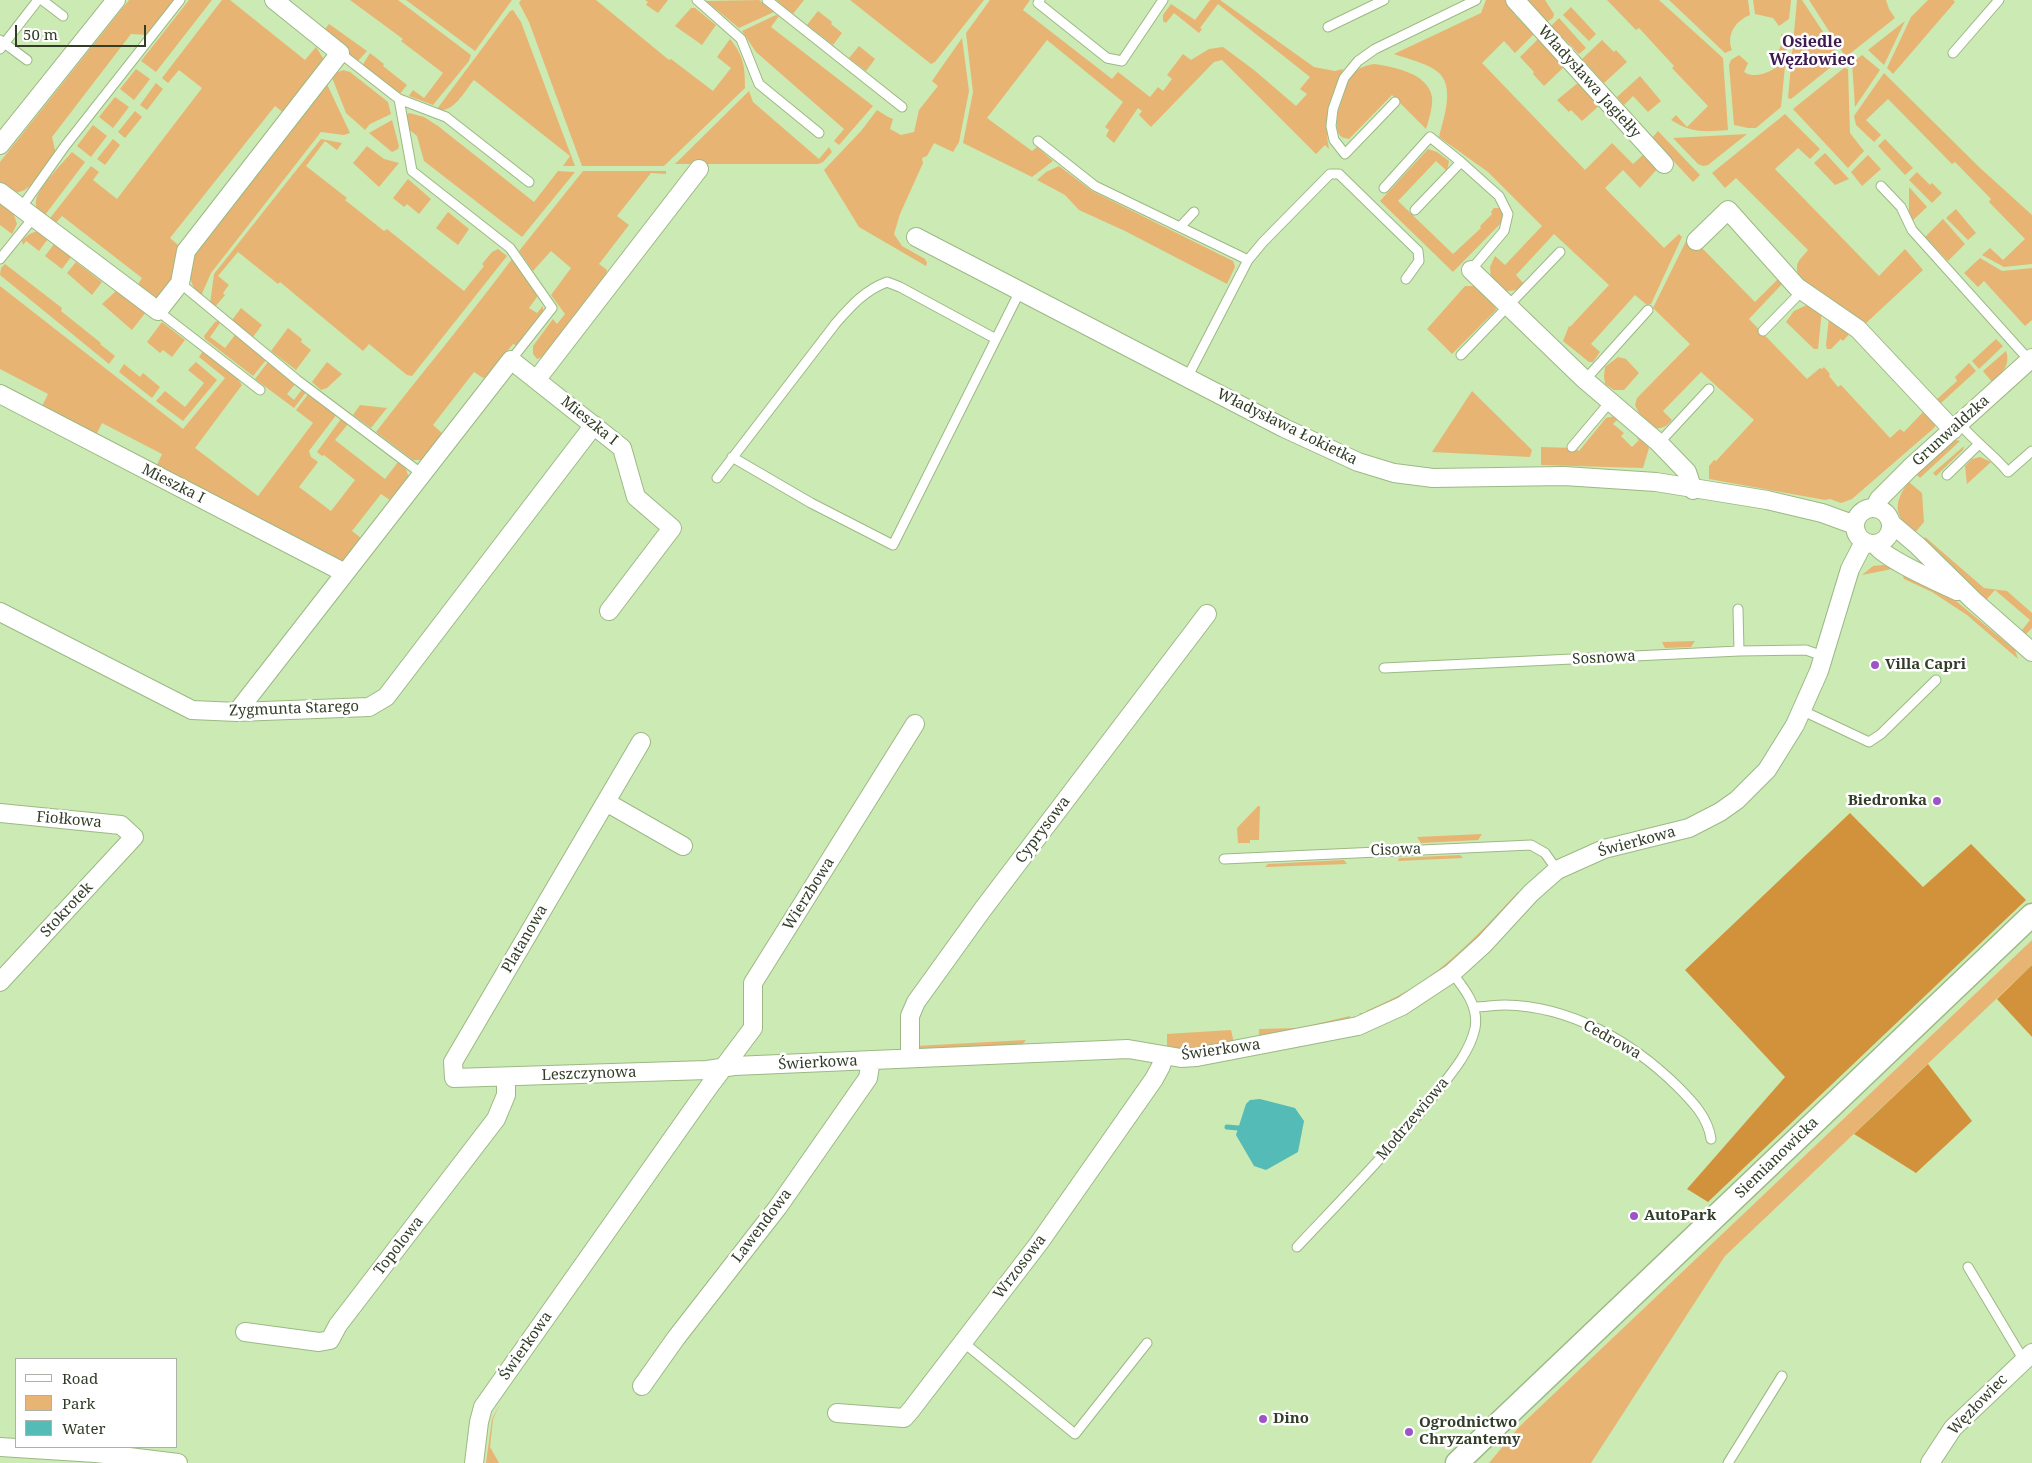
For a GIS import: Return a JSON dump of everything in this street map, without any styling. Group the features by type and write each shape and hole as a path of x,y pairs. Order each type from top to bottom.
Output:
{"street":[{"path":"0,145 116,0"},
{"path":"0,192 158,311 180,283 186,251 340,53 274,0"},
{"name":"Władysława Jagiełły","path":"1515,0 1664,164"},
{"path":"537,379 699,170"},
{"path":"1696,241 1728,210 1802,291 1858,329 1956,427"},
{"name":"Władysława Łokietka","path":"916,238 1020,290 1284,428 1358,462 1394,474 1433,478 1564,476 1656,482 1693,490 1767,500 1822,513 1855,525"},
{"path":"1471,270 1585,380 1659,443 1687,472 1693,490"},
{"name":"Grunwaldzka","path":"1875,507 1879,499 1898,480 2030,359"},
{"path":"237,712 511,360"},
{"name":"Mieszka I","path":"511,360 622,448 636,497 672,528 609,611"},
{"name":"Mieszka I","path":"0,394 346,573"},
{"name":"Zygmunta Starego","path":"0,612 192,710 237,712 369,707 386,697 594,425"},
{"path":"1973,600 1897,561 1858,536 1855,525 1857,517 1862,511 1875,507 1887,513 1892,523 1973,600 2032,652"},
{"path":"1869,543 1886,539 1892,523"},
{"name":"Świerkowa","path":"474,1463 479,1422 483,1407 723,1068 1128,1049 1180,1058 1197,1057 1358,1026 1402,1006 1452,973 1484,944 1531,893 1557,870 1604,848 1678,831 1706,820 1720,812 1753,786 1767,770 1790,734 1819,671 1847,577 1869,543"},
{"name":"Cyprysowa","path":"910,1058 910,1016 916,1002 983,909 1207,614"},
{"name":"Wierzbowa","path":"723,1068 753,1028 753,982 915,724"},
{"name":"Platanowa","path":"454,1078 453,1062 641,742"},
{"path":"606,802 683,846"},
{"name":"Fiołkowa","path":"0,813 121,825 134,837"},
{"name":"Stokrotek","path":"0,982 134,837"},
{"name":"Siemianowicka","path":"1457,1463 2032,915"},
{"name":"Wrzosowa","path":"837,1413 904,1418 1050,1227 1154,1079 1162,1066 1164,1056"},
{"name":"Lawendowa","path":"642,1386 676,1338 795,1183 868,1078 871,1060"},
{"name":"Leszczynowa","path":"454,1078 506,1078 723,1068"},
{"name":"Topolowa","path":"245,1332 319,1342 330,1340 338,1325 496,1119 506,1095 506,1078"},
{"name":"Węzłowiec","path":"1930,1463 1953,1428 2028,1356"},
{"path":"0,1447 15,1448"},
{"path":"16,1448 96,1453 178,1463"}],"lane":[{"path":"27,60 2,44 38,0"},
{"path":"42,0 62,16"},
{"path":"0,259 65,146 180,0"},
{"path":"696,0 741,39 759,84 819,133"},
{"path":"767,0 902,107"},
{"path":"1040,0 1038,3 1106,58 1122,61 1163,0"},
{"path":"1328,27 1384,0"},
{"path":"1395,102 1344,154 1334,140 1331,126 1333,109 1344,78 1358,61 1375,49 1476,0"},
{"path":"1953,53 1999,0"},
{"path":"340,53 399,99 446,117 529,182"},
{"path":"399,99 412,171 510,248 552,308 511,360"},
{"path":"1384,188 1430,137 1499,196 1508,214 1504,231 1471,270"},
{"path":"1038,141 1094,186 1248,260"},
{"path":"1415,210 1461,162"},
{"path":"1187,378 1248,260 1263,242 1330,174 1339,174 1418,251 1419,261 1406,279"},
{"path":"1881,186 1901,207 1912,230 2030,359"},
{"path":"1180,227 1194,212"},
{"path":"1461,355 1560,252"},
{"path":"717,478 836,323 853,304 874,286 887,282 900,287 996,338"},
{"path":"180,283 297,380 422,474"},
{"path":"732,457 811,503 893,545 1020,290"},
{"path":"1762,331 1802,291"},
{"path":"1585,380 1648,310"},
{"path":"158,311 260,390"},
{"path":"1659,443 1709,389"},
{"path":"1572,447 1610,402"},
{"path":"1956,427 1995,456 2008,472 2032,451"},
{"path":"1947,475 1979,444"},
{"path":"1738,609 1739,652"},
{"name":"Sosnowa","path":"1384,668 1806,650 1823,656"},
{"path":"1801,710 1869,742 1881,734 1936,680"},
{"name":"Cisowa","path":"1224,859 1531,845 1545,853 1557,870"},
{"path":"1452,973 1474,1007"},
{"name":"Cedrowa","path":"1474,1007 1505,1005 1540,1009 1575,1019 1618,1039 1651,1062 1682,1091 1704,1118 1710,1130 1711,1139"},
{"name":"Modrzewiowa","path":"1298,1247 1409,1128 1456,1068 1476,1026 1474,1007"},
{"path":"1968,1267 2028,1356"},
{"path":"963,1342 1075,1434 1147,1343"},
{"path":"1728,1463 1782,1376"}],"green space":[{"path":"129,0 175,0 147,35 131,34 52,137 56,154 37,179 25,190 11,192 7,190 0,185 0,162"},
{"path":"189,0 212,0 156,72 141,61"},
{"path":"222,0 230,0 305,60 316,47 323,58 323,66 285,114 275,106 170,238 178,245 169,292 155,301 135,289 142,278 62,216 53,226 47,222 91,166 99,172 93,180 117,199 202,88 179,70 168,83 162,78"},
{"path":"350,0 398,0 471,55 469,61 433,105 409,96 413,90 424,98 443,73 401,41 403,39"},
{"path":"406,0 512,0 475,51"},
{"path":"521,0 596,0 669,60 671,59 713,91 731,68 717,57 730,39 743,62 745,88 664,166 582,166 529,22 519,3"},
{"path":"645,0 668,0 658,13 646,5 648,2"},
{"path":"759,0 774,12 739,28 706,1"},
{"path":"776,0 804,0 793,14"},
{"path":"850,0 984,0 935,62 931,64"},
{"path":"990,0 1030,0 1023,10 1112,79 1118,72 1150,97 1158,87 1163,91 1172,79 1167,75 1183,54 1191,60 1209,49 1223,47 1254,70 1296,106 1307,94 1300,89 1310,77 1218,4 1200,28 1202,29 1199,33 1174,13 1166,23 1163,21 1163,15 1171,4 1195,20 1210,0 1220,0 1314,67 1335,71 1343,69 1329,108 1327,137 1329,149 1325,145 1316,154 1222,60 1214,62 1151,127 1139,115 1142,111 1138,108 1114,143 1106,136 1109,130 1105,127 1123,102 1047,40 987,118 1032,151 1037,147 1053,161 1032,177 963,143 973,92 966,33"},
{"path":"1486,0 1506,0 1514,14 1534,34 1515,53 1504,41 1482,63 1585,170 1612,143 1633,164 1644,154 1659,167 1640,188 1623,170 1605,188 1664,248 1679,234 1682,237 1651,304 1647,305 1635,295 1591,344 1600,352 1593,362 1589,362 1563,341 1569,326 1609,285 1554,234 1516,275 1525,285 1515,290 1505,291 1491,278 1490,267 1495,256 1505,265 1542,226 1488,172 1439,137 1447,97 1447,89 1441,75 1426,65 1394,54 1481,13"},
{"path":"1528,0 1545,0 1554,14 1553,18 1547,22"},
{"path":"1607,0 1659,0 1723,58 1728,130 1698,131 1685,127 1671,120 1676,115 1687,127 1708,106 1672,68 1674,66 1639,28 1636,30"},
{"path":"1669,0 1748,0 1750,15 1740,21 1733,29 1730,39 1732,50 1725,53"},
{"path":"1753,0 1791,0 1789,19 1779,26 1773,18 1755,14"},
{"path":"1797,0 1802,0 1841,59 1791,99 1788,98"},
{"path":"1809,0 1886,0 1895,18 1845,56"},
{"path":"1928,0 1953,0 1955,2 1893,74 1887,68 1911,17"},
{"path":"1571,7 1596,34 1589,41 1563,15"},
{"path":"691,8 695,8 716,25 702,45 675,26"},
{"path":"513,10 521,22 575,166 563,166 570,156 474,80 453,105 443,110 437,109 510,11"},
{"path":"818,11 842,33 833,45 807,25"},
{"path":"776,15 779,16 771,27 873,106 839,145 834,141 844,129 756,52 742,31"},
{"path":"1559,18 1586,48 1579,54 1551,26"},
{"path":"1905,21 1884,65 1868,50"},
{"path":"329,24 367,51 358,61 321,34"},
{"path":"1781,34 1788,35 1781,107 1756,128 1734,125 1729,65 1731,60 1739,55 1748,63 1744,72 1749,74 1764,74 1774,69 1782,63 1776,56 1782,43"},
{"path":"962,38 969,91 959,142 953,152 934,143 927,156 922,158 923,163 900,214 894,234 902,246 925,259 926,266 859,227 824,170 861,131 877,110 893,119 890,129 901,135 914,132 919,110 938,86 932,81"},
{"path":"1539,38 1564,67 1544,86 1520,57"},
{"path":"1602,40 1614,52 1616,50 1627,62 1604,83 1582,59"},
{"path":"859,46 875,59 866,71 849,58"},
{"path":"370,53 407,85 399,95 362,66"},
{"path":"1862,55 1880,70 1855,107 1852,63"},
{"path":"1374,64 1400,69 1424,82 1432,97 1426,129 1392,95 1349,139 1343,138 1340,135 1337,128 1337,120 1344,91 1356,71 1364,66"},
{"path":"1844,68 1848,69 1850,133 1864,151 1848,168 1793,109"},
{"path":"136,69 150,79 134,100 120,89"},
{"path":"343,70 350,72 388,102 391,114 370,124 365,130 346,113 331,75"},
{"path":"1884,73 1979,167 2032,215 2032,264 2004,267 1982,255 1990,248 2003,260 2025,239 1989,202 1991,199 1955,162 1952,164 1888,99 1866,120 1881,135 1874,142 1856,125 1854,116"},
{"path":"1640,76 1661,101 1648,112 1633,96 1624,105 1617,97"},
{"path":"325,80 350,133 344,135 321,132 211,273 201,296 191,281 190,265 192,253"},
{"path":"1579,82 1600,105 1582,121 1557,100"},
{"path":"156,83 163,89 147,110 140,105"},
{"path":"749,91 753,102 819,159 829,147 832,152 823,162 818,164 675,164"},
{"path":"115,97 129,107 113,128 99,117"},
{"path":"135,111 142,117 125,138 118,132"},
{"path":"409,113 424,117 438,126 534,202 558,171 575,172 522,237 424,161 417,136 407,128 405,116"},
{"path":"1785,114 1820,149 1810,159 1798,148 1775,169 1879,276 1905,249 1923,270 1864,325 1800,279 1797,266 1808,250 1736,178 1725,188 1712,173"},
{"path":"392,120 399,146 398,149 392,152 369,133"},
{"path":"93,125 107,136 91,157 77,146"},
{"path":"1658,131 1700,175 1693,182 1652,138"},
{"path":"1747,134 1708,165 1703,166 1698,164 1673,138"},
{"path":"113,139 120,145 105,165 97,159"},
{"path":"321,139 342,143 337,150 325,141 306,166 347,198 345,200 384,231 387,229 464,291 484,266 482,264 492,252 498,249 507,256 412,376 407,375 369,344 363,351 280,282 278,284 238,252 218,276 229,285 223,293 225,295 215,307 210,304 214,274"},
{"path":"1885,139 1913,168 1905,175 1878,146"},
{"path":"367,146 384,159 399,163 379,187 353,163"},
{"path":"1428,149 1437,152 1449,161 1447,171 1436,161 1398,201 1453,254 1481,228 1480,226 1492,214 1491,212 1494,208 1500,208 1505,211 1503,221 1453,272 1380,201"},
{"path":"72,152 85,162 42,219 36,205 38,194"},
{"path":"1825,153 1849,179 1835,185 1814,163"},
{"path":"1868,155 1881,169 1862,186 1851,172"},
{"path":"1059,166 1092,191 1233,261 1235,267 1227,284 1125,231 1079,210 1065,195 1037,180 1046,172"},
{"path":"583,171 666,171 666,174 651,173 617,216 629,225 599,264 607,270 606,275 545,356 537,359 533,354 533,346 553,319 557,324 565,314 551,295 571,268 551,251 533,271 519,251"},
{"path":"1917,172 1930,185 1932,183 1942,193 1932,203 1909,180"},
{"path":"408,179 431,199 419,214 407,204 404,207 393,198"},
{"path":"1909,187 1927,207 1911,222 1909,216"},
{"path":"0,201 13,212 17,224 12,234 0,225"},
{"path":"1956,209 1976,233 1968,240 1946,218"},
{"path":"448,212 469,229 458,245 436,228"},
{"path":"1943,219 1965,244 1948,261 1925,237"},
{"path":"40,231 50,236 39,251 26,241 23,245 22,241 26,237"},
{"path":"1690,233 1702,248 1755,302 1780,277 1784,282 1749,319 1807,379 1824,367 1838,387 1841,385 1890,438 1900,429 1904,432 1925,410 1937,422 1934,428 1852,499 1841,503 1830,499 1825,500 1709,479 1709,466 1714,460 1716,461 1754,420 1701,372 1663,411 1672,420 1661,428 1650,426 1635,405 1637,398 1690,344 1653,308"},
{"path":"54,244 71,257 62,269 45,256"},
{"path":"1980,258 2002,271 2032,268 2032,320 2025,326 1984,281 1978,287 1964,273"},
{"path":"512,259 536,292 537,297 529,308 537,313 543,306 543,313 518,346 513,344 486,377 483,378 474,372 433,425 442,435 423,460 413,460 376,432"},
{"path":"76,262 102,282 92,295 67,273"},
{"path":"5,264 62,308 61,311 115,356 109,364 0,275 1,268"},
{"path":"0,286 183,429 225,378 199,357 203,351 237,378 242,385 195,448 258,496 313,423 296,410 309,393 337,414 309,451 311,457 318,462 299,487 331,511 355,480 324,455 322,456 317,452 341,419 348,424 335,440 385,479 398,462 406,469 409,478 390,500 381,494 352,531 361,538 344,562 157,465 162,454 102,423 96,435 42,406 48,394 0,369"},
{"path":"1465,286 1477,286 1494,302 1496,310 1452,354 1427,329"},
{"path":"116,291 146,312 132,330 102,304"},
{"path":"1809,304 1822,310 1818,349 1814,349 1786,322 1794,311"},
{"path":"241,308 262,325 253,337 232,320"},
{"path":"1829,318 1851,332 1843,341 1841,339 1831,349 1827,349 1826,345"},
{"path":"218,321 220,323 210,337 225,348 235,335 266,360 253,376 205,339 204,336 215,322"},
{"path":"162,322 185,340 172,357 163,350 160,353 147,342"},
{"path":"288,328 302,339 301,342 311,350 296,370 271,351"},
{"path":"1996,339 2003,346 1979,369 1972,361"},
{"path":"2006,351 2006,365 1992,382 1983,371"},
{"path":"1618,357 1626,359 1639,373 1624,390 1614,390 1605,384 1605,367"},
{"path":"196,362 217,380 183,421 156,401 165,391 185,407 204,383 188,370"},
{"path":"268,362 296,383 287,394 294,400 303,388 307,391 294,408 255,379"},
{"path":"327,362 342,374 327,388 321,390 312,382"},
{"path":"1969,363 1976,371 1940,404 1936,400 1957,381 1955,377"},
{"path":"124,364 140,377 143,373 160,387 152,398 119,372"},
{"path":"1472,391 1532,450 1530,457 1432,452"},
{"path":"360,405 387,408 371,428 353,415"},
{"path":"1620,417 1613,424 1624,433 1621,436 1632,447 1639,440 1637,438 1639,435 1649,448 1643,468 1541,465 1541,447 1574,448 1579,451 1606,418"},
{"path":"1952,441 1960,441 1920,478 1916,474"},
{"path":"1964,446 1963,450 1936,476 1933,473"},
{"path":"1980,457 1991,462 1967,484 1965,466 1972,459"},
{"path":"1909,482 1922,493 1924,522 1913,535 1902,521 1898,509 1900,497"},
{"path":"1925,537 1984,588 2007,591 2032,613 2032,628 2026,634 2022,630 2030,620 1995,590 1986,600 1921,542"},
{"path":"1873,566 1894,567 1862,575"},
{"path":"1904,571 1956,601 2015,650 2018,659 1967,615 1932,592 1904,579 1902,574"},
{"path":"1695,641 1691,647 1665,648 1662,642"},
{"path":"1260,806 1259,840 1250,840 1250,843 1238,843 1237,828"},
{"path":"1482,834 1478,840 1421,843 1417,837"},
{"path":"1460,855 1463,858 1398,861 1399,858"},
{"path":"1344,860 1347,864 1265,867 1268,864"},
{"path":"1518,892 1520,894 1477,941 1439,977 1363,1017 1359,1013 1367,1013 1366,1011 1425,980 1474,938"},
{"path":"2032,940 2032,965 1725,1256 1591,1463 1489,1463 1520,1426"},
{"path":"1350,1016 1350,1022 1259,1038 1259,1029 1299,1028"},
{"path":"1231,1030 1234,1043 1193,1051 1167,1050 1167,1034"},
{"path":"1026,1040 1021,1046 922,1051 916,1046"},
{"path":"500,1404 493,1419 490,1447 499,1463 486,1463 492,1419"}],"shaded area":[{"path":"1850,813 1923,887 1971,844 2026,900 1708,1202 1687,1189 1785,1077 1685,970"},
{"path":"2032,965 2032,1037 1997,999"},
{"path":"1928,1064 1972,1121 1916,1173 1854,1134"}],"water":[{"path":"1260,1099 1295,1108 1304,1121 1298,1152 1266,1170 1254,1166 1236,1135 1246,1104 1250,1100"}],"waterway":[{"path":"1227,1127 1238,1128"}],"place":[{"name":"Villa Capri","path":"1875,665"},
{"name":"Biedronka","path":"1937,801"},
{"name":"AutoPark","path":"1634,1216"},
{"name":"Dino","path":"1263,1419"},
{"name":"Ogrodnictwo Chryzantemy","path":"1409,1432"}],"district":[{"name":"Osiedle Węzłowiec","path":"1812,51"}]}
